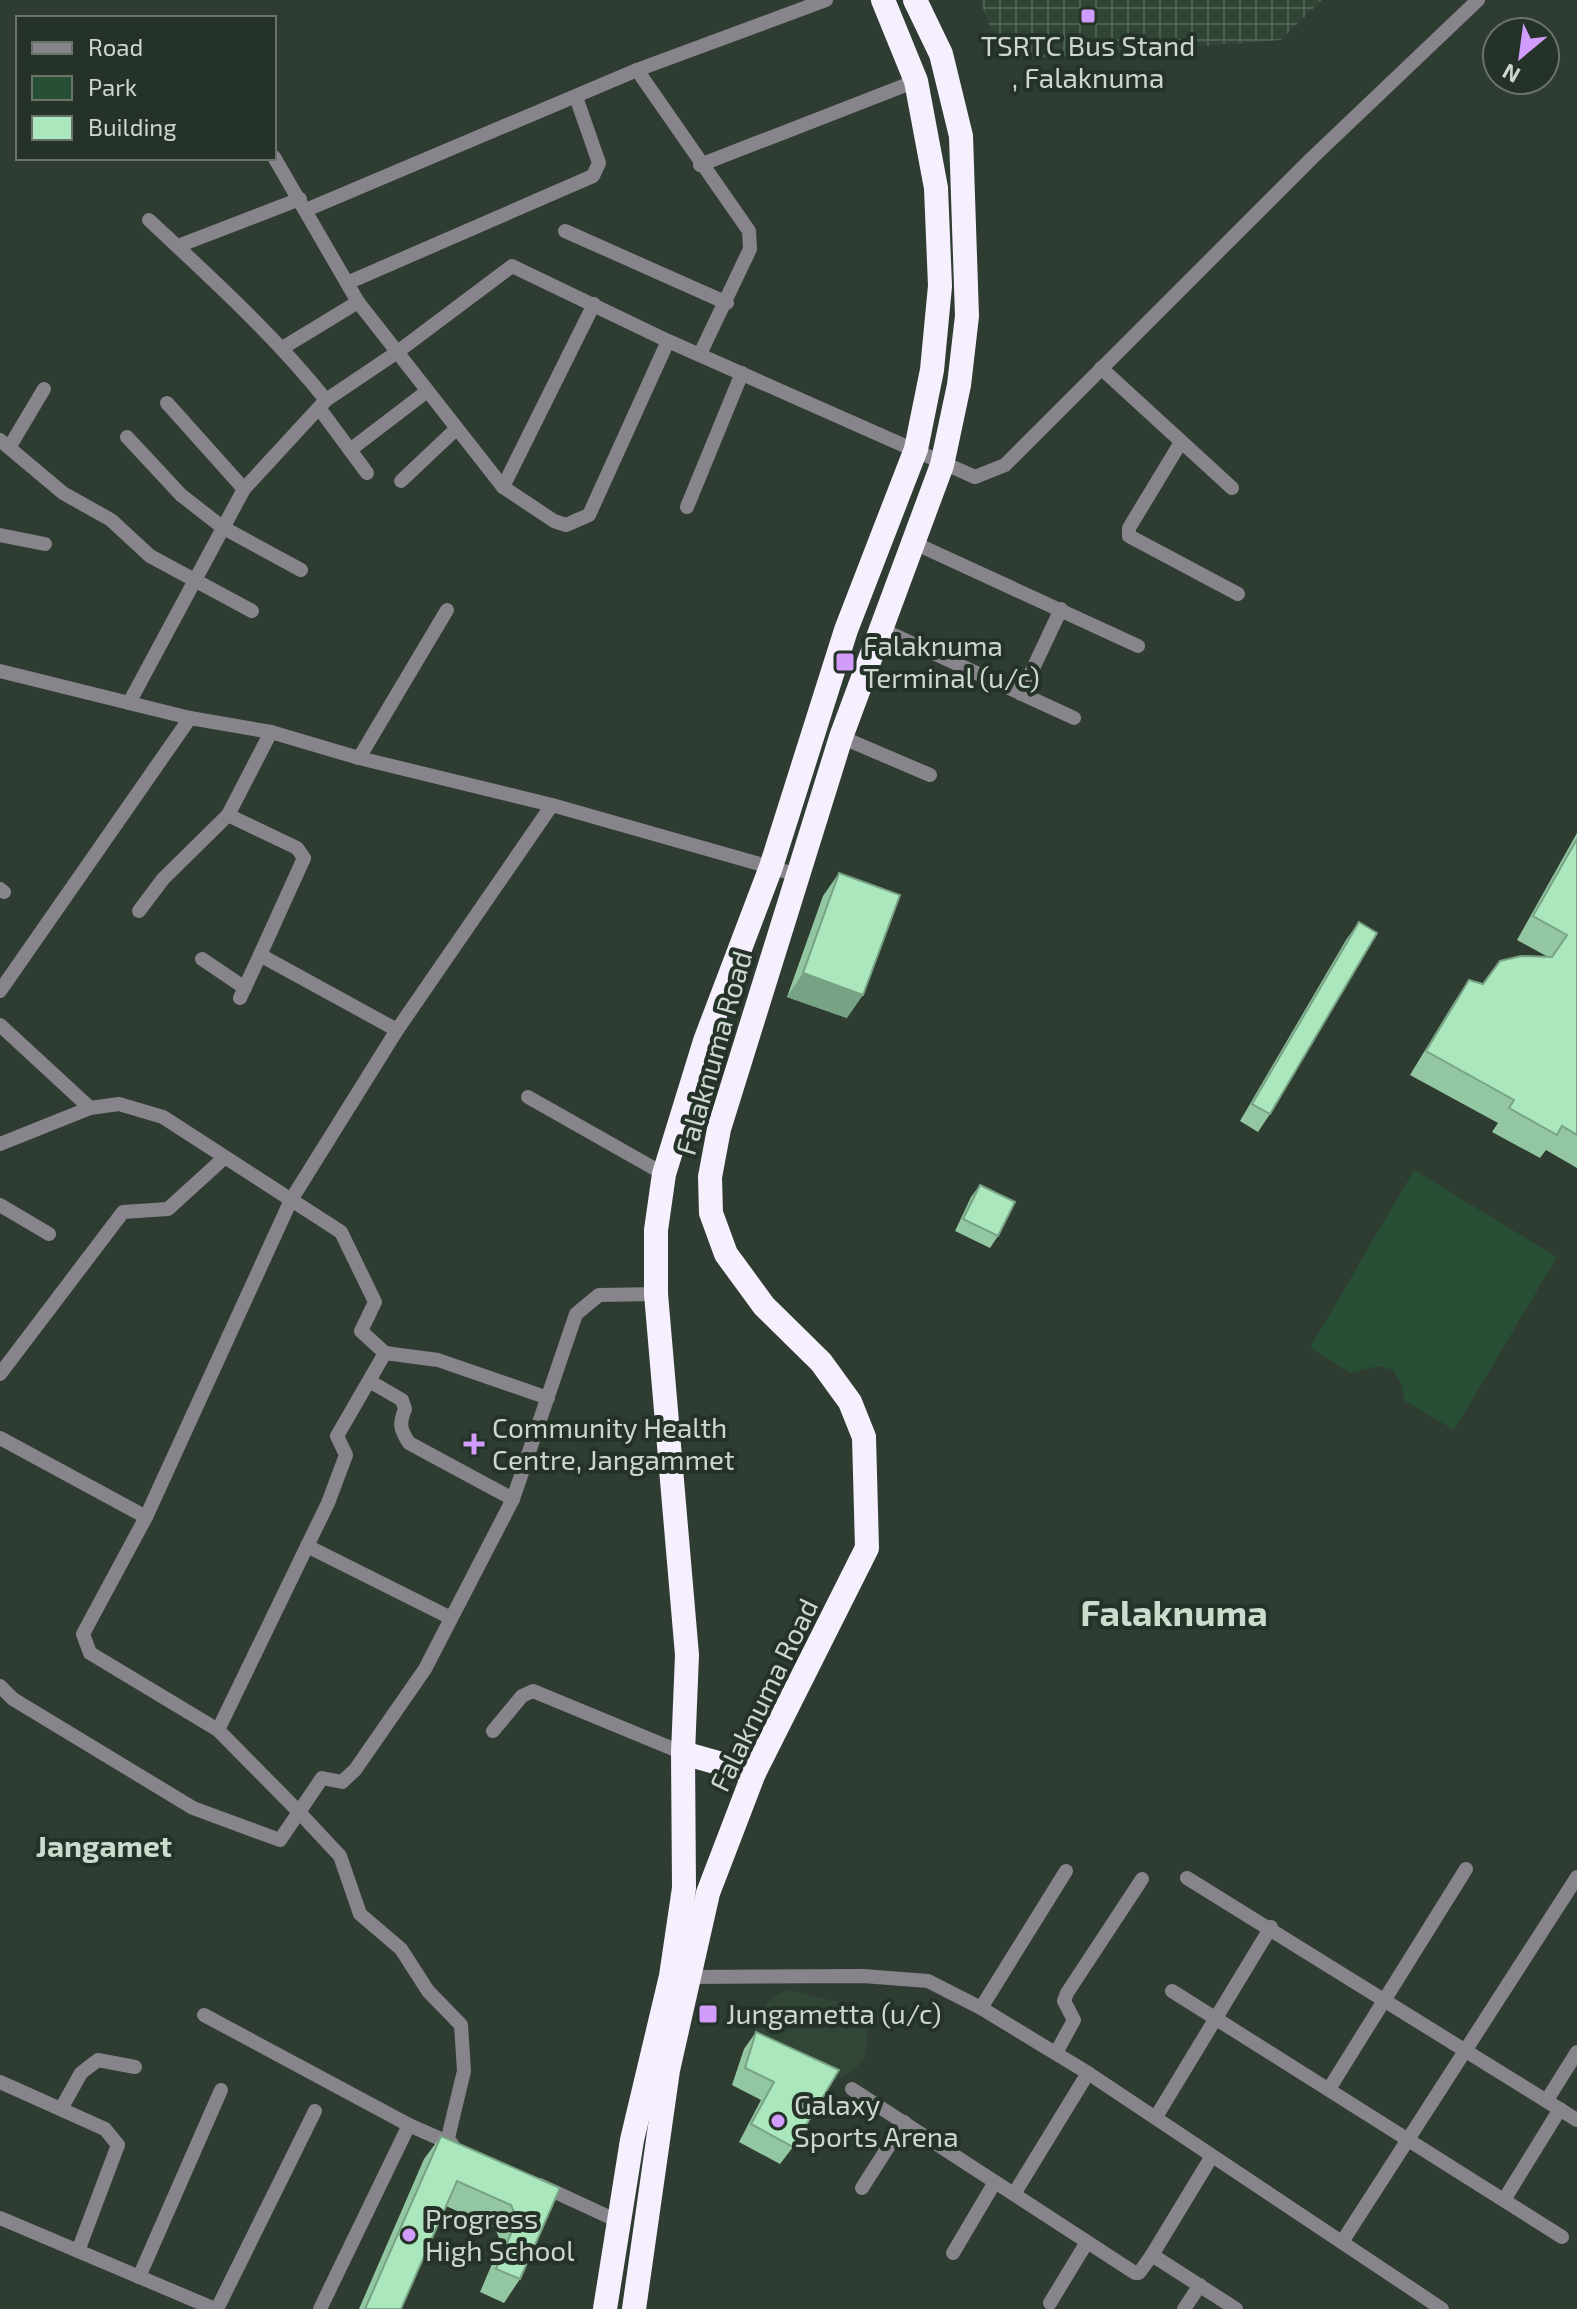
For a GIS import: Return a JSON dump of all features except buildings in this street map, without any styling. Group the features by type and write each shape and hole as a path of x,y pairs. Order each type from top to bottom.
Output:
{"highway":[{"name":"Falaknuma Road","path":"605,2309 632,2140 671,1976 684,1888 683,1753 687,1655 656,1294 656,1230 664,1174 705,1041 771,867 846,630 916,449 933,356 940,286 936,188 916,81 883,0"},
{"name":"Falaknuma Road","path":"634,2309 668,2070 708,1893 754,1773 867,1548 864,1437 850,1402 821,1362 764,1306 726,1254 711,1213 710,1177 719,1129 841,737 942,465 959,385 967,316 967,228 961,136 941,54 915,0"},
{"path":"937,230 967,228"},
{"path":"683,1753 754,1773"}],"street":[{"path":"178,246 303,205 637,70 826,0"},
{"path":"129,703 244,489 322,404 512,266 668,341 975,477 1005,465 1312,158 1478,0"},
{"path":"637,70 700,165 749,231 750,249 727,303 700,354"},
{"path":"700,165 916,81"},
{"path":"347,283 593,176 599,163 576,97"},
{"path":"276,160 358,302 455,430 503,487 554,521 566,525 589,515 668,341"},
{"path":"149,220 284,347 367,473"},
{"path":"565,231 727,303"},
{"path":"284,347 358,302"},
{"path":"503,487 594,304"},
{"path":"1101,368 1232,488"},
{"path":"687,507 742,373"},
{"path":"44,389 5,443 63,493 111,520 150,556 252,611"},
{"path":"350,450 426,392"},
{"path":"167,403 244,489"},
{"path":"401,481 455,430"},
{"path":"127,437 181,495 222,527 301,570"},
{"path":"1181,442 1129,528 1129,536 1238,594"},
{"path":"0,535 45,544"},
{"path":"912,542 1138,646"},
{"path":"1021,694 1061,609"},
{"path":"359,758 447,610"},
{"path":"879,628 1074,718"},
{"path":"1,674 190,718 271,732 359,758 552,805 798,875"},
{"path":"0,991 190,718"},
{"path":"139,911 163,879 228,815 271,732"},
{"path":"841,737 930,775"},
{"path":"447,2142 464,2071 461,2025 428,1991 401,1949 360,1914 340,1856 297,1810 218,1730 90,1653 84,1643 85,1625 146,1517 291,1200 397,1030 552,805"},
{"path":"202,959 242,993 304,858 297,848 228,815"},
{"path":"260,955 397,1030"},
{"path":"0,1025 90,1108"},
{"path":"528,1097 664,1174"},
{"path":"0,1144 90,1108 134,1106 163,1117 341,1232 375,1302 361,1331 385,1353 438,1360 548,1398"},
{"path":"0,1374 123,1212 168,1209 224,1158"},
{"path":"0,1205 49,1234"},
{"path":"0,1686 13,1699 193,1808 280,1840 297,1810 322,1778 342,1782 355,1770 425,1669 513,1499 576,1314 599,1295 656,1294"},
{"path":"218,1730 307,1546 346,1455 337,1436 385,1353"},
{"path":"371,1382 402,1400 405,1409 399,1421 409,1443 513,1499"},
{"path":"0,1438 146,1517"},
{"path":"307,1546 451,1618"},
{"path":"493,1731 522,1696 533,1691 683,1753"},
{"path":"1329,2089 1466,1869"},
{"path":"981,2008 1066,1871"},
{"path":"1342,2242 1463,2049 1577,1877"},
{"path":"1187,1878 1271,1927 1577,2120"},
{"path":"1056,2053 1074,2020 1064,2001 1067,1993 1142,1879"},
{"path":"1156,2117 1271,1927"},
{"path":"689,1977 863,1976 928,1981 981,2008 1088,2073 1442,2309"},
{"path":"1172,1991 1562,2237"},
{"path":"204,2015 409,2125 462,2149"},
{"path":"1547,2100 1577,2052"},
{"path":"61,2109 81,2073 98,2060 135,2067"},
{"path":"1014,2194 1088,2073"},
{"path":"0,2082 105,2129 118,2145 78,2251"},
{"path":"852,2089 1135,2273 1142,2270 1152,2255 1212,2156"},
{"path":"139,2277 221,2090"},
{"path":"1504,2200 1560,2109"},
{"path":"2,2225 78,2251 216,2309 315,2111"},
{"path":"862,2188 904,2122"},
{"path":"320,2309 409,2125"},
{"path":"519,2175 620,2222"},
{"path":"953,2253 995,2182"},
{"path":"1050,2303 1087,2242"},
{"path":"1152,2255 1236,2309"},
{"path":"1184,2309 1200,2285"}],"shaded area":[{"path":"980,0 1322,0 1281,40 1003,61"},
{"path":"789,1990 847,2004 862,2018 868,2037 865,2056 853,2072 835,2080 771,2065 755,2037 756,2021 763,2007 774,1996"}],"green space":[{"path":"1414,1170 1557,1257 1454,1430 1405,1401 1401,1384 1393,1370 1378,1366 1351,1373 1310,1348"}],"place":[{"name":"TSRTC Bus Stand , Falaknuma","path":"1088,16"},
{"name":"Falaknuma Terminal (u/c)","path":"845,662"},
{"name":"Community Health Centre, Jangammet","path":"474,1444"},
{"name":"Jungametta (u/c)","path":"708,2014"},
{"name":"Galaxy Sports Arena","path":"778,2121"},
{"name":"Progress High School","path":"409,2235"}],"district":[{"name":"Falaknuma","path":"1174,1613"},
{"name":"Jangamet","path":"104,1847"}]}
